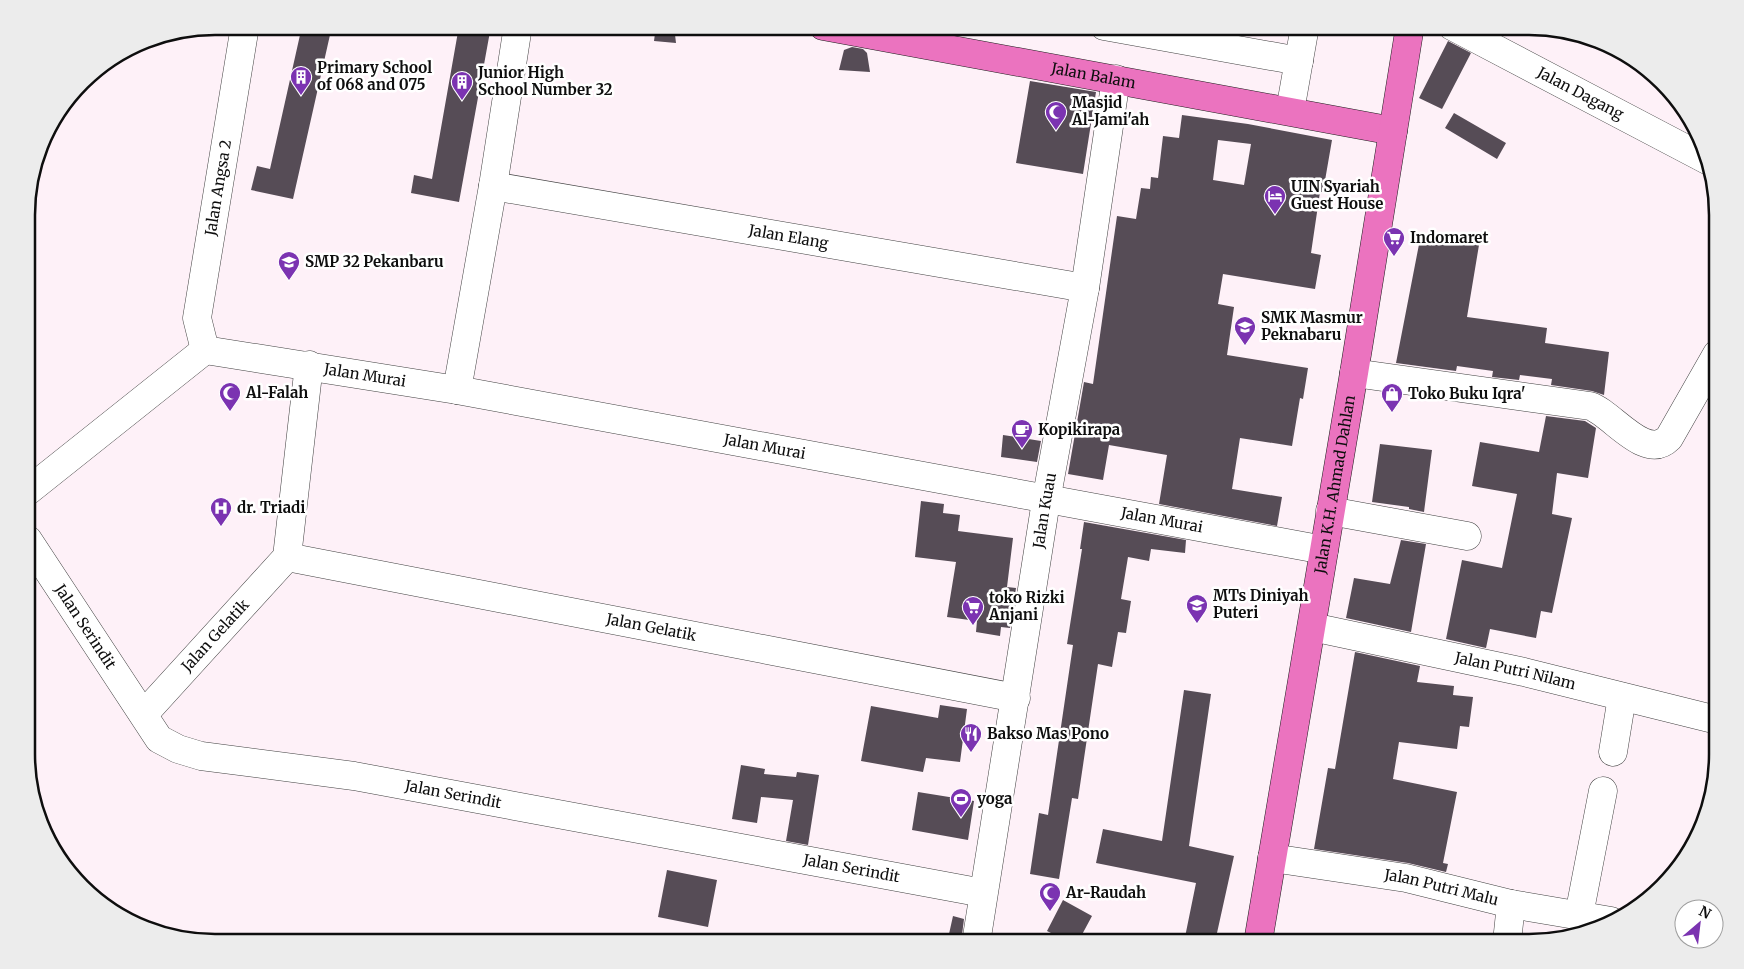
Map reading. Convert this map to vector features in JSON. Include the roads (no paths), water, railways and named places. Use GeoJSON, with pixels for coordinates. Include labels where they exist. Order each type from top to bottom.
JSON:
{"type":"FeatureCollection","features":[{"type":"Feature","properties":{"kind":"main road","name":"Jalan Balam"},"geometry":{"type":"LineString","coordinates":[[874,35],[1116,78],[1393,131]]}},
{"type":"Feature","properties":{"kind":"main road","name":"Jalan K.H. Ahmad Dahlan"},"geometry":{"type":"LineString","coordinates":[[1259,934],[1312,627],[1409,35]]}},
{"type":"Feature","properties":{"kind":"street","name":"Jalan Angsa 2"},"geometry":{"type":"LineString","coordinates":[[205,350],[197,318],[244,35]]}},
{"type":"Feature","properties":{"kind":"street"},"geometry":{"type":"LineString","coordinates":[[457,390],[493,186],[517,35]]}},
{"type":"Feature","properties":{"kind":"street"},"geometry":{"type":"LineString","coordinates":[[1154,35],[1299,61]]}},
{"type":"Feature","properties":{"kind":"street"},"geometry":{"type":"LineString","coordinates":[[1290,111],[1303,35]]}},
{"type":"Feature","properties":{"kind":"street","name":"Jalan Dagang"},"geometry":{"type":"LineString","coordinates":[[1469,35],[1698,155]]}},
{"type":"Feature","properties":{"kind":"street","name":"Jalan Kuau"},"geometry":{"type":"LineString","coordinates":[[977,934],[1046,501],[1085,288],[1116,78]]}},
{"type":"Feature","properties":{"kind":"street","name":"Jalan Elang"},"geometry":{"type":"LineString","coordinates":[[493,186],[1085,288]]}},
{"type":"Feature","properties":{"kind":"street","name":"Jalan Murai"},"geometry":{"type":"LineString","coordinates":[[205,350],[457,390],[1046,501],[1324,550]]}},
{"type":"Feature","properties":{"kind":"street"},"geometry":{"type":"LineString","coordinates":[[35,486],[205,350]]}},
{"type":"Feature","properties":{"kind":"street"},"geometry":{"type":"LineString","coordinates":[[287,557],[309,365]]}},
{"type":"Feature","properties":{"kind":"street"},"geometry":{"type":"LineString","coordinates":[[1354,373],[1590,406],[1606,414],[1628,434],[1648,444],[1659,443],[1709,384]]}},
{"type":"Feature","properties":{"kind":"street"},"geometry":{"type":"LineString","coordinates":[[1330,511],[1467,536]]}},
{"type":"Feature","properties":{"kind":"street","name":"Jalan Serindit"},"geometry":{"type":"LineString","coordinates":[[35,550],[159,739],[178,749],[201,756],[354,776],[983,893]]}},
{"type":"Feature","properties":{"kind":"street","name":"Jalan Gelatik"},"geometry":{"type":"LineString","coordinates":[[144,714],[287,557],[1016,698]]}},
{"type":"Feature","properties":{"kind":"street","name":"Jalan Putri Nilam"},"geometry":{"type":"LineString","coordinates":[[1312,627],[1524,672],[1709,718]]}},
{"type":"Feature","properties":{"kind":"street"},"geometry":{"type":"LineString","coordinates":[[1613,752],[1622,697]]}},
{"type":"Feature","properties":{"kind":"street"},"geometry":{"type":"LineString","coordinates":[[1579,915],[1603,791]]}},
{"type":"Feature","properties":{"kind":"street","name":"Jalan Putri Malu"},"geometry":{"type":"LineString","coordinates":[[1272,858],[1406,878],[1512,904],[1600,919]]}},
{"type":"Feature","properties":{"kind":"street"},"geometry":{"type":"LineString","coordinates":[[1508,934],[1512,904]]}},
{"type":"Feature","properties":{"kind":"place","name":"Primary School of 068 and 075"},"geometry":{"type":"Point","coordinates":[301,96]}},
{"type":"Feature","properties":{"kind":"place","name":"Junior High School Number 32"},"geometry":{"type":"Point","coordinates":[462,101]}},
{"type":"Feature","properties":{"kind":"place","name":"Masjid Al-Jami'ah"},"geometry":{"type":"Point","coordinates":[1056,131]}},
{"type":"Feature","properties":{"kind":"place","name":"UIN Syariah Guest House"},"geometry":{"type":"Point","coordinates":[1275,215]}},
{"type":"Feature","properties":{"kind":"place","name":"Indomaret"},"geometry":{"type":"Point","coordinates":[1394,257]}},
{"type":"Feature","properties":{"kind":"place","name":"SMP 32 Pekanbaru"},"geometry":{"type":"Point","coordinates":[289,281]}},
{"type":"Feature","properties":{"kind":"place","name":"SMK Masmur Peknabaru"},"geometry":{"type":"Point","coordinates":[1245,346]}},
{"type":"Feature","properties":{"kind":"place","name":"Al-Falah"},"geometry":{"type":"Point","coordinates":[230,412]}},
{"type":"Feature","properties":{"kind":"place","name":"Toko Buku Iqra'"},"geometry":{"type":"Point","coordinates":[1392,413]}},
{"type":"Feature","properties":{"kind":"place","name":"Kopikirapa"},"geometry":{"type":"Point","coordinates":[1022,449]}},
{"type":"Feature","properties":{"kind":"place","name":"dr. Triadi"},"geometry":{"type":"Point","coordinates":[221,527]}},
{"type":"Feature","properties":{"kind":"place","name":"MTs Diniyah Puteri"},"geometry":{"type":"Point","coordinates":[1197,624]}},
{"type":"Feature","properties":{"kind":"place","name":"toko Rizki Anjani"},"geometry":{"type":"Point","coordinates":[973,626]}},
{"type":"Feature","properties":{"kind":"place","name":"Bakso Mas Pono"},"geometry":{"type":"Point","coordinates":[971,753]}},
{"type":"Feature","properties":{"kind":"place","name":"yoga"},"geometry":{"type":"Point","coordinates":[961,818]}},
{"type":"Feature","properties":{"kind":"place","name":"Ar-Raudah"},"geometry":{"type":"Point","coordinates":[1050,912]}}]}
